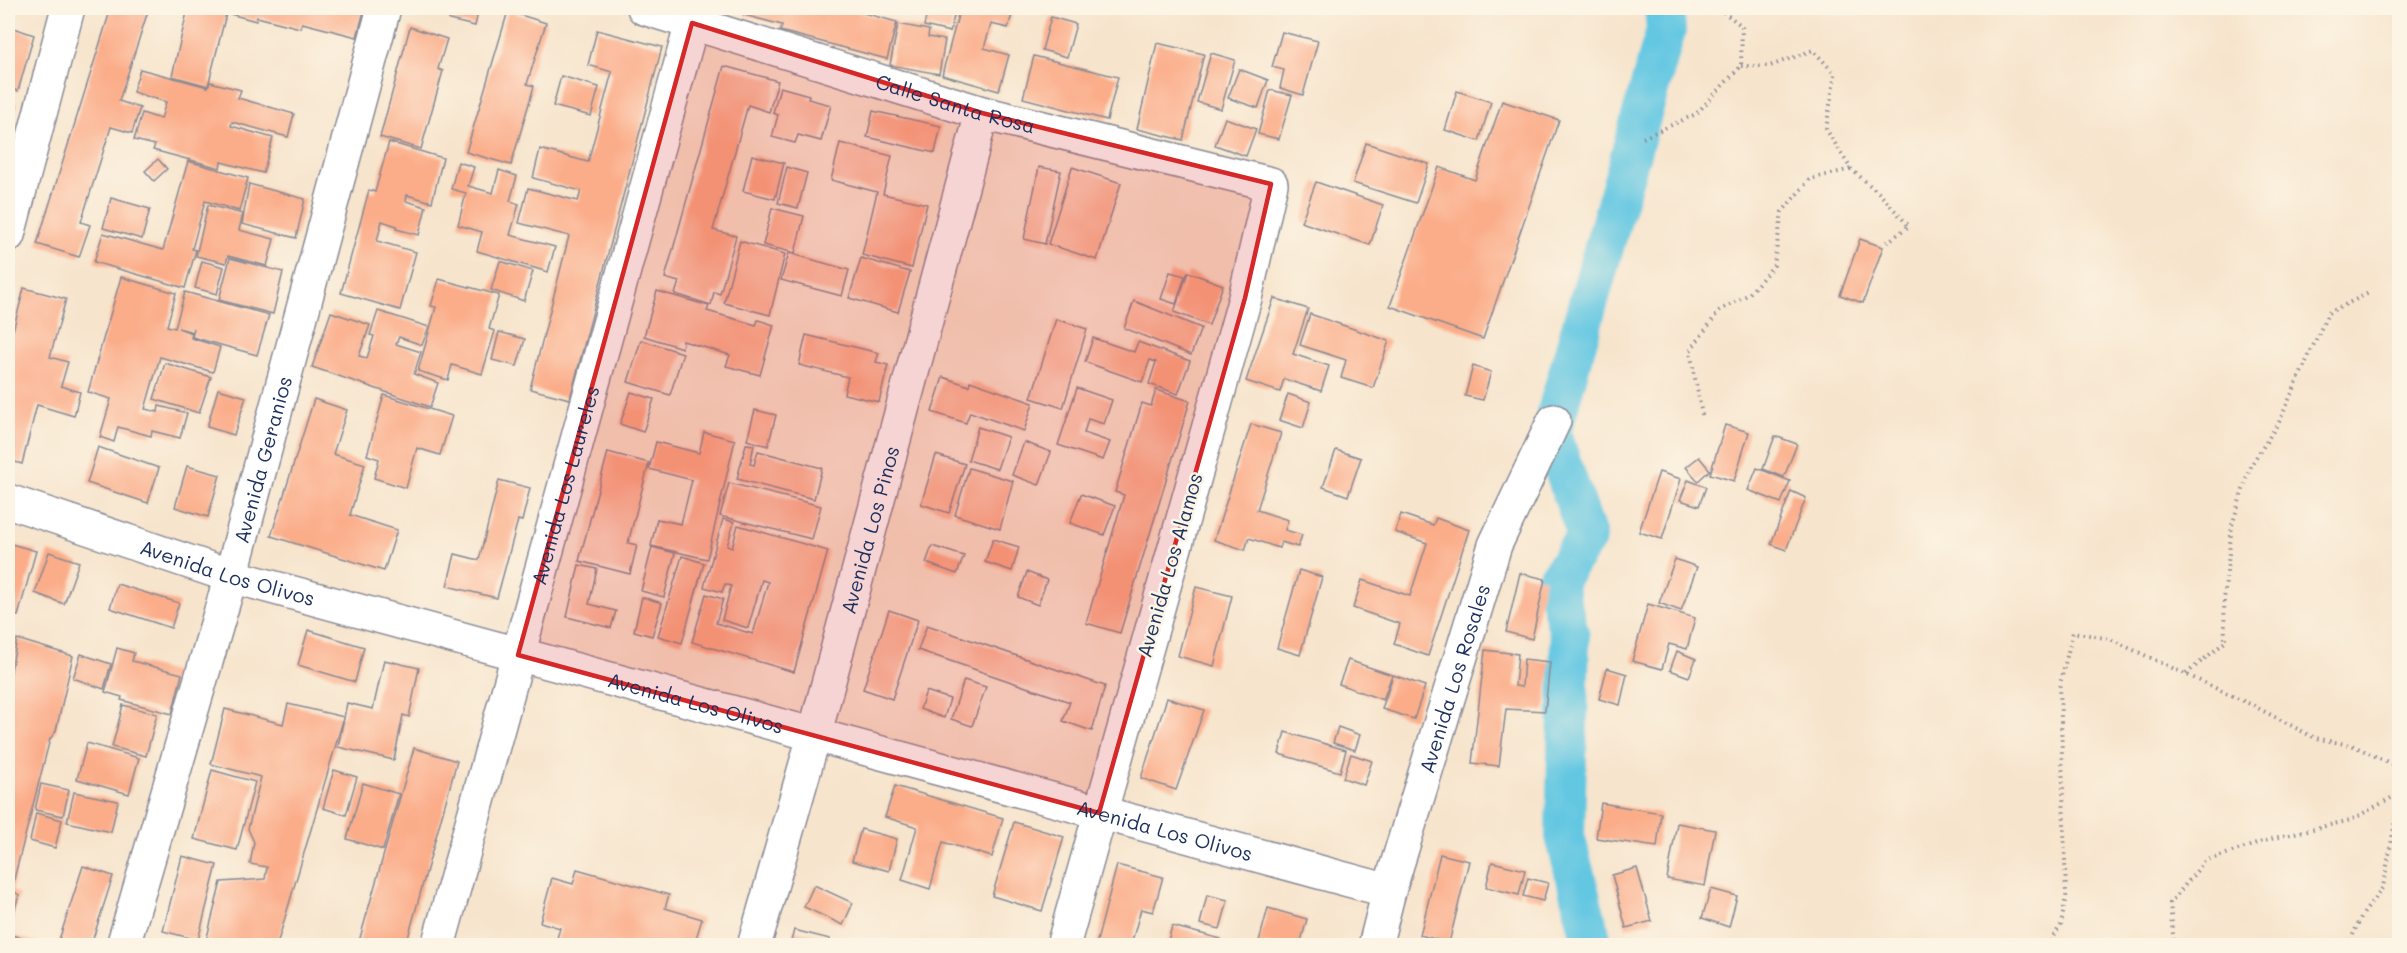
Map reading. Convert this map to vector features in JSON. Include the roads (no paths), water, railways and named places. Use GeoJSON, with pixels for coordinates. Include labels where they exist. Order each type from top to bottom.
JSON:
{"type":"FeatureCollection","features":[{"type":"Feature","properties":{"kind":"street"},"geometry":{"type":"LineString","coordinates":[[8,234],[68,8]]}},
{"type":"Feature","properties":{"kind":"street","name":"Avenida Geranios"},"geometry":{"type":"LineString","coordinates":[[123,945],[231,576],[384,8]]}},
{"type":"Feature","properties":{"kind":"street","name":"Calle Santa Rosa"},"geometry":{"type":"LineString","coordinates":[[644,8],[982,113],[1272,184]]}},
{"type":"Feature","properties":{"kind":"street","name":"Avenida Los Laureles"},"geometry":{"type":"LineString","coordinates":[[438,945],[692,23]]}},
{"type":"Feature","properties":{"kind":"street","name":"Avenida Los Pinos"},"geometry":{"type":"LineString","coordinates":[[754,945],[814,736],[982,113]]}},
{"type":"Feature","properties":{"kind":"street","name":"Avenida Los Alamos"},"geometry":{"type":"LineString","coordinates":[[1063,945],[1242,309],[1272,184]]}},
{"type":"Feature","properties":{"kind":"street","name":"Avenida Los Rosales"},"geometry":{"type":"LineString","coordinates":[[1375,945],[1389,891],[1496,545],[1554,421]]}},
{"type":"Feature","properties":{"kind":"street","name":"Avenida Los Olivos"},"geometry":{"type":"LineString","coordinates":[[8,501],[231,576],[1389,891]]}},
{"type":"Feature","properties":{"kind":"waterway"},"geometry":{"type":"LineString","coordinates":[[1593,946],[1565,836],[1570,637],[1556,582],[1587,536],[1551,433],[1666,30],[1664,8]]}}]}
